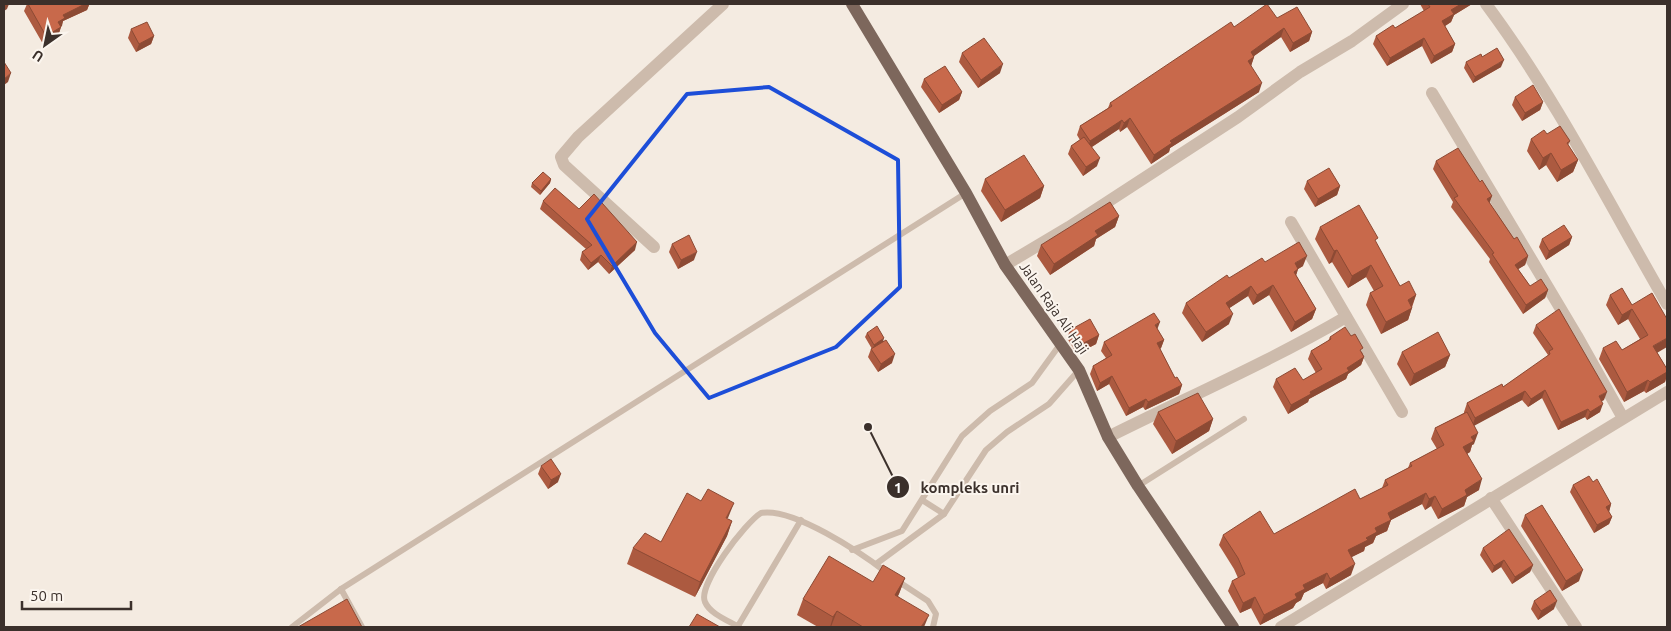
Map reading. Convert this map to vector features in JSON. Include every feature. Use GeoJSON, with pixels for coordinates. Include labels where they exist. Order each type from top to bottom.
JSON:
{"type":"FeatureCollection","features":[{"type":"Feature","properties":{"kind":"main road","name":"Jalan Raja Ali Haji"},"geometry":{"type":"LineString","coordinates":[[852,4],[966,192],[1005,265],[1062,343],[1078,370],[1108,437],[1138,486],[1233,627]]}},
{"type":"Feature","properties":{"kind":"street"},"geometry":{"type":"LineString","coordinates":[[654,247],[564,165],[561,156],[578,137],[723,4]]}},
{"type":"Feature","properties":{"kind":"street"},"geometry":{"type":"LineString","coordinates":[[1005,265],[1069,227],[1230,122],[1403,4]]}},
{"type":"Feature","properties":{"kind":"street"},"geometry":{"type":"LineString","coordinates":[[1486,4],[1518,47],[1575,139],[1667,304]]}},
{"type":"Feature","properties":{"kind":"street"},"geometry":{"type":"LineString","coordinates":[[1432,93],[1567,319],[1623,418]]}},
{"type":"Feature","properties":{"kind":"street"},"geometry":{"type":"LineString","coordinates":[[1291,222],[1402,412]]}},
{"type":"Feature","properties":{"kind":"street"},"geometry":{"type":"LineString","coordinates":[[1108,437],[1279,355],[1346,317]]}},
{"type":"Feature","properties":{"kind":"street"},"geometry":{"type":"LineString","coordinates":[[1281,627],[1491,498],[1544,469],[1667,392]]}},
{"type":"Feature","properties":{"kind":"street"},"geometry":{"type":"LineString","coordinates":[[1491,498],[1576,627]]}},
{"type":"Feature","properties":{"kind":"lane"},"geometry":{"type":"LineString","coordinates":[[292,627],[341,589],[966,192]]}},
{"type":"Feature","properties":{"kind":"lane"},"geometry":{"type":"LineString","coordinates":[[852,550],[902,531],[962,436],[990,411],[1032,383],[1062,343]]}},
{"type":"Feature","properties":{"kind":"lane"},"geometry":{"type":"LineString","coordinates":[[876,564],[944,514],[986,450],[1007,432],[1049,404],[1078,370]]}},
{"type":"Feature","properties":{"kind":"lane"},"geometry":{"type":"LineString","coordinates":[[1138,486],[1244,419]]}},
{"type":"Feature","properties":{"kind":"lane"},"geometry":{"type":"LineString","coordinates":[[922,500],[944,514]]}},
{"type":"Feature","properties":{"kind":"lane"},"geometry":{"type":"LineString","coordinates":[[801,520],[738,627],[713,611],[704,600],[705,588],[742,530],[761,512],[780,512],[801,520],[876,564],[928,601],[936,614],[933,627]]}},
{"type":"Feature","properties":{"kind":"lane"},"geometry":{"type":"LineString","coordinates":[[341,589],[362,627]]}},
{"type":"Feature","properties":{"kind":"highlighted area"},"geometry":{"type":"Polygon","coordinates":[[[769,87],[898,160],[900,287],[836,347],[709,398],[655,333],[587,219],[687,94],[769,87]]]}},
{"type":"Feature","properties":{"kind":"building"},"geometry":{"type":"Polygon","coordinates":[[[28,4],[85,4],[63,15],[65,18],[58,22],[61,27],[46,36],[28,4]]]}},
{"type":"Feature","properties":{"kind":"building"},"geometry":{"type":"Polygon","coordinates":[[[1267,4],[1277,18],[1297,7],[1312,32],[1293,43],[1284,28],[1251,52],[1254,57],[1248,61],[1262,83],[1170,141],[1172,143],[1154,155],[1130,118],[1124,123],[1122,120],[1090,141],[1080,126],[1112,106],[1110,103],[1231,22],[1234,27],[1267,4]]]}},
{"type":"Feature","properties":{"kind":"building"},"geometry":{"type":"Polygon","coordinates":[[[1428,4],[1461,4],[1451,10],[1454,14],[1442,21],[1455,44],[1434,56],[1424,38],[1390,58],[1376,36],[1393,25],[1395,28],[1430,7],[1428,4]]]}},
{"type":"Feature","properties":{"kind":"building"},"geometry":{"type":"Polygon","coordinates":[[[147,22],[154,36],[139,44],[131,29],[147,22]]]}},
{"type":"Feature","properties":{"kind":"building"},"geometry":{"type":"Polygon","coordinates":[[[984,38],[1003,64],[981,80],[962,53],[984,38]]]}},
{"type":"Feature","properties":{"kind":"building"},"geometry":{"type":"Polygon","coordinates":[[[1497,48],[1504,60],[1475,77],[1466,62],[1481,54],[1482,57],[1497,48]]]}},
{"type":"Feature","properties":{"kind":"building"},"geometry":{"type":"Polygon","coordinates":[[[4,62],[11,73],[4,79],[4,62]]]}},
{"type":"Feature","properties":{"kind":"building"},"geometry":{"type":"Polygon","coordinates":[[[945,66],[962,92],[942,105],[924,79],[945,66]]]}},
{"type":"Feature","properties":{"kind":"building"},"geometry":{"type":"Polygon","coordinates":[[[1533,85],[1543,102],[1525,113],[1515,97],[1533,85]]]}},
{"type":"Feature","properties":{"kind":"building"},"geometry":{"type":"Polygon","coordinates":[[[1560,126],[1570,141],[1567,143],[1578,160],[1561,170],[1551,153],[1543,158],[1531,139],[1544,130],[1547,134],[1560,126]]]}},
{"type":"Feature","properties":{"kind":"building"},"geometry":{"type":"Polygon","coordinates":[[[1084,137],[1100,158],[1086,167],[1071,146],[1084,137]]]}},
{"type":"Feature","properties":{"kind":"building"},"geometry":{"type":"Polygon","coordinates":[[[1458,148],[1480,182],[1482,180],[1492,196],[1487,199],[1514,239],[1517,237],[1528,256],[1515,265],[1530,286],[1541,279],[1548,290],[1526,305],[1492,254],[1494,253],[1454,198],[1458,196],[1436,161],[1458,148]]]}},
{"type":"Feature","properties":{"kind":"building"},"geometry":{"type":"Polygon","coordinates":[[[1024,155],[1044,186],[1005,210],[985,179],[1024,155]]]}},
{"type":"Feature","properties":{"kind":"building"},"geometry":{"type":"Polygon","coordinates":[[[1329,168],[1340,186],[1318,199],[1307,181],[1329,168]]]}},
{"type":"Feature","properties":{"kind":"building"},"geometry":{"type":"Polygon","coordinates":[[[543,172],[551,179],[541,191],[532,183],[543,172]]]}},
{"type":"Feature","properties":{"kind":"building"},"geometry":{"type":"Polygon","coordinates":[[[555,188],[579,209],[594,194],[637,242],[612,266],[601,255],[591,263],[582,252],[592,245],[543,201],[555,188]]]}},
{"type":"Feature","properties":{"kind":"building"},"geometry":{"type":"Polygon","coordinates":[[[1110,202],[1119,216],[1095,231],[1098,235],[1054,264],[1041,245],[1110,202]]]}},
{"type":"Feature","properties":{"kind":"building"},"geometry":{"type":"Polygon","coordinates":[[[1359,205],[1378,238],[1375,240],[1400,286],[1409,281],[1416,295],[1408,300],[1412,308],[1386,322],[1370,293],[1383,286],[1371,265],[1352,276],[1337,250],[1334,251],[1320,227],[1359,205]]]}},
{"type":"Feature","properties":{"kind":"building"},"geometry":{"type":"Polygon","coordinates":[[[1564,225],[1572,237],[1549,251],[1542,239],[1564,225]]]}},
{"type":"Feature","properties":{"kind":"building"},"geometry":{"type":"Polygon","coordinates":[[[689,235],[697,252],[681,260],[672,244],[689,235]]]}},
{"type":"Feature","properties":{"kind":"building"},"geometry":{"type":"Polygon","coordinates":[[[1299,242],[1307,256],[1295,263],[1298,269],[1294,272],[1316,309],[1295,322],[1273,285],[1257,295],[1251,286],[1226,303],[1233,314],[1206,332],[1186,303],[1227,275],[1229,278],[1262,258],[1265,262],[1299,242]]]}},
{"type":"Feature","properties":{"kind":"building"},"geometry":{"type":"Polygon","coordinates":[[[1622,288],[1632,305],[1652,293],[1667,319],[1667,338],[1653,346],[1667,372],[1627,392],[1603,348],[1616,341],[1622,350],[1648,335],[1632,309],[1622,315],[1610,295],[1622,288]]]}},
{"type":"Feature","properties":{"kind":"building"},"geometry":{"type":"Polygon","coordinates":[[[1559,309],[1607,392],[1599,396],[1603,404],[1590,412],[1588,409],[1561,422],[1545,390],[1531,399],[1525,391],[1475,418],[1467,403],[1502,384],[1503,387],[1550,354],[1549,351],[1553,349],[1536,325],[1559,309]]]}},
{"type":"Feature","properties":{"kind":"building"},"geometry":{"type":"Polygon","coordinates":[[[1154,313],[1160,322],[1155,325],[1164,340],[1157,343],[1175,378],[1177,377],[1182,385],[1148,402],[1146,399],[1129,408],[1112,376],[1100,383],[1093,366],[1112,355],[1104,342],[1154,313]]]}},
{"type":"Feature","properties":{"kind":"building"},"geometry":{"type":"Polygon","coordinates":[[[1090,319],[1099,335],[1080,345],[1070,330],[1090,319]]]}},
{"type":"Feature","properties":{"kind":"building"},"geometry":{"type":"Polygon","coordinates":[[[877,326],[884,338],[874,345],[867,333],[877,326]]]}},
{"type":"Feature","properties":{"kind":"building"},"geometry":{"type":"Polygon","coordinates":[[[1345,327],[1351,336],[1355,334],[1363,348],[1360,350],[1364,357],[1347,368],[1349,371],[1310,392],[1311,394],[1291,405],[1276,379],[1295,368],[1303,380],[1322,369],[1311,351],[1331,339],[1330,337],[1345,327]]]}},
{"type":"Feature","properties":{"kind":"building"},"geometry":{"type":"Polygon","coordinates":[[[1438,332],[1450,355],[1414,374],[1402,352],[1438,332]]]}},
{"type":"Feature","properties":{"kind":"building"},"geometry":{"type":"Polygon","coordinates":[[[886,340],[895,354],[881,364],[871,349],[886,340]]]}},
{"type":"Feature","properties":{"kind":"building"},"geometry":{"type":"Polygon","coordinates":[[[1198,393],[1213,419],[1176,441],[1158,412],[1198,393]]]}},
{"type":"Feature","properties":{"kind":"building"},"geometry":{"type":"Polygon","coordinates":[[[1467,412],[1478,433],[1471,437],[1474,441],[1463,447],[1482,479],[1465,490],[1467,495],[1442,509],[1435,496],[1429,499],[1426,493],[1388,513],[1391,520],[1375,528],[1377,532],[1366,538],[1368,540],[1348,550],[1355,564],[1330,579],[1327,573],[1303,585],[1305,589],[1295,594],[1297,598],[1264,615],[1255,597],[1243,603],[1232,581],[1245,574],[1238,558],[1223,535],[1260,511],[1274,534],[1355,489],[1360,499],[1388,485],[1385,480],[1412,466],[1410,463],[1444,445],[1435,428],[1467,412]]]}},
{"type":"Feature","properties":{"kind":"building"},"geometry":{"type":"Polygon","coordinates":[[[551,459],[561,474],[551,480],[541,466],[551,459]]]}},
{"type":"Feature","properties":{"kind":"building"},"geometry":{"type":"Polygon","coordinates":[[[1589,476],[1593,482],[1597,479],[1611,504],[1606,507],[1612,517],[1597,525],[1573,485],[1589,476]]]}},
{"type":"Feature","properties":{"kind":"building"},"geometry":{"type":"Polygon","coordinates":[[[708,489],[734,503],[726,518],[732,521],[700,582],[633,548],[645,533],[661,542],[687,493],[701,501],[708,489]]]}},
{"type":"Feature","properties":{"kind":"building"},"geometry":{"type":"Polygon","coordinates":[[[1542,505],[1583,570],[1566,581],[1525,515],[1542,505]]]}},
{"type":"Feature","properties":{"kind":"building"},"geometry":{"type":"Polygon","coordinates":[[[1509,529],[1533,565],[1515,577],[1504,560],[1494,566],[1483,548],[1509,529]]]}},
{"type":"Feature","properties":{"kind":"building"},"geometry":{"type":"Polygon","coordinates":[[[829,556],[873,582],[883,565],[905,578],[895,595],[929,615],[921,627],[863,627],[837,611],[833,617],[803,599],[829,556]]]}},
{"type":"Feature","properties":{"kind":"building"},"geometry":{"type":"Polygon","coordinates":[[[1550,590],[1557,601],[1541,611],[1534,601],[1550,590]]]}},
{"type":"Feature","properties":{"kind":"building"},"geometry":{"type":"Polygon","coordinates":[[[347,599],[362,627],[298,627],[347,599]]]}},
{"type":"Feature","properties":{"kind":"building"},"geometry":{"type":"Polygon","coordinates":[[[697,614],[720,627],[689,627],[697,614]]]}},
{"type":"Feature","properties":{"kind":"place","name":"kompleks unri"},"geometry":{"type":"Point","coordinates":[868,427]}}]}
